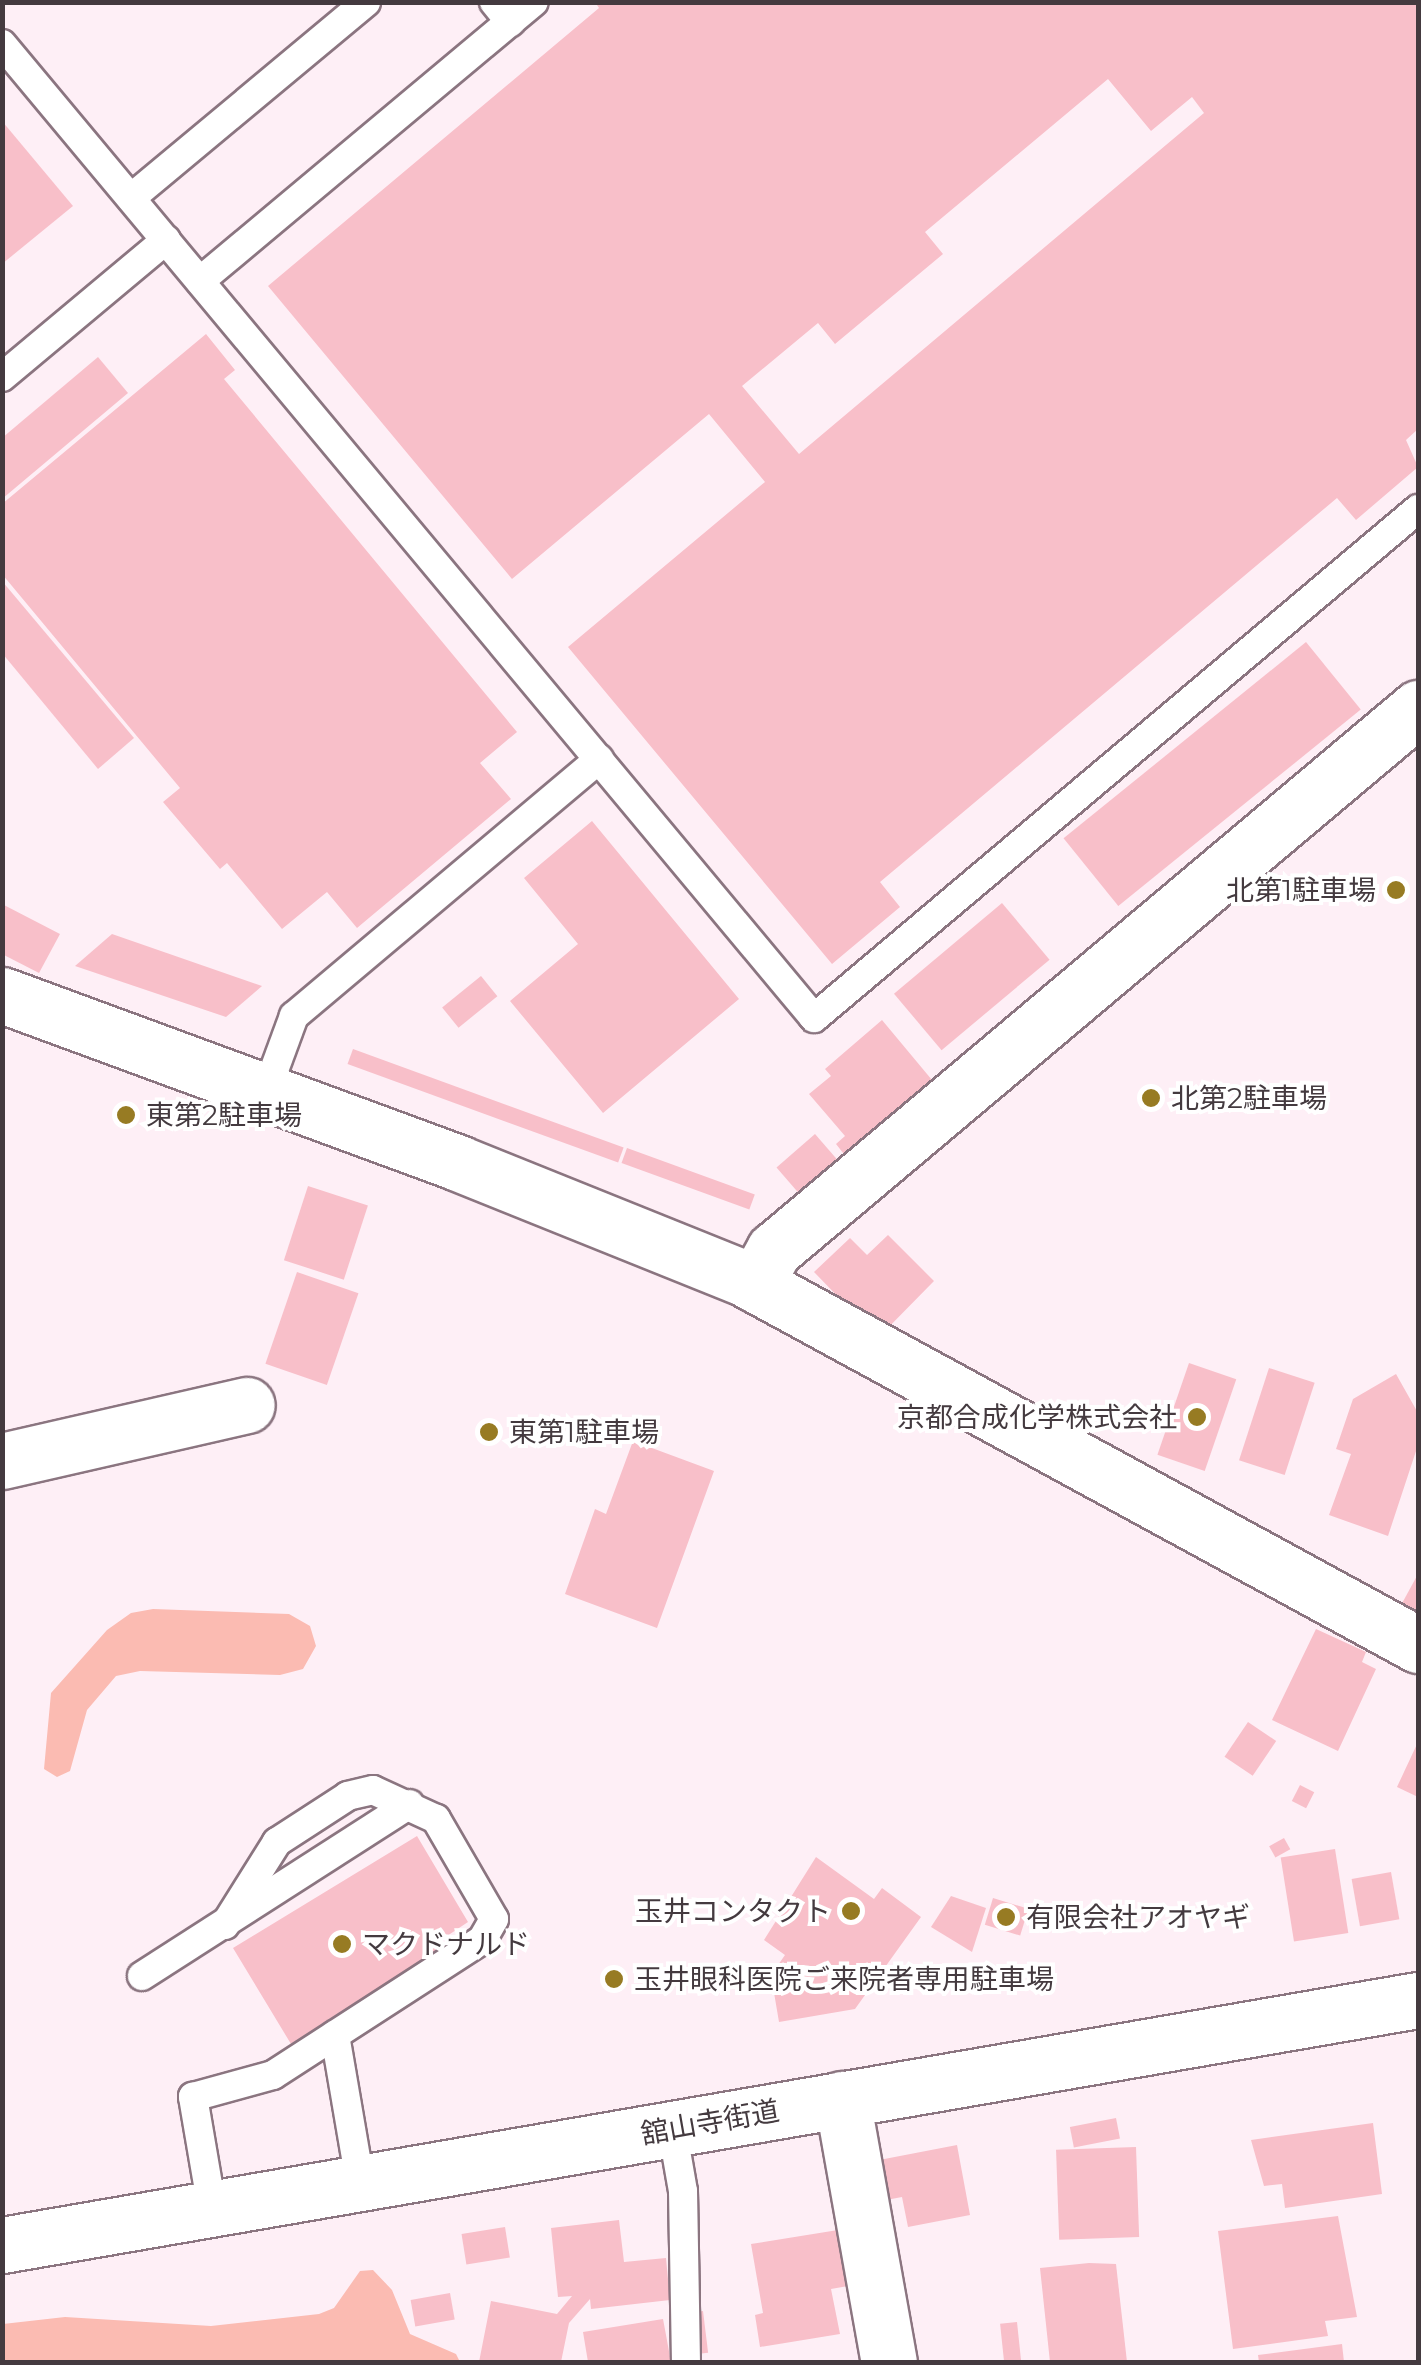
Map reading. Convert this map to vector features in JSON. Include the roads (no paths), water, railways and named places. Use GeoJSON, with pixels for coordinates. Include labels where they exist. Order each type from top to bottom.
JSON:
{"type":"FeatureCollection","features":[{"type":"Feature","properties":{"kind":"street"},"geometry":{"type":"LineString","coordinates":[[755,1284],[774,1250],[1418,708]]}},
{"type":"Feature","properties":{"kind":"street"},"geometry":{"type":"LineString","coordinates":[[2,995],[266,1092],[755,1284],[1418,1645]]}},
{"type":"Feature","properties":{"kind":"street"},"geometry":{"type":"LineString","coordinates":[[2,1461],[247,1404]]}},
{"type":"Feature","properties":{"kind":"street","name":"舘山寺街道"},"geometry":{"type":"LineString","coordinates":[[2,2245],[1418,2000]]}},
{"type":"Feature","properties":{"kind":"street"},"geometry":{"type":"LineString","coordinates":[[842,2099],[889,2362]]}},
{"type":"Feature","properties":{"kind":"lane"},"geometry":{"type":"LineString","coordinates":[[132,198],[366,2]]}},
{"type":"Feature","properties":{"kind":"lane"},"geometry":{"type":"LineString","coordinates":[[200,281],[502,12],[534,2]]}},
{"type":"Feature","properties":{"kind":"lane"},"geometry":{"type":"LineString","coordinates":[[2,44],[814,1018],[1418,509]]}},
{"type":"Feature","properties":{"kind":"lane"},"geometry":{"type":"LineString","coordinates":[[2,377],[166,240]]}},
{"type":"Feature","properties":{"kind":"lane"},"geometry":{"type":"LineString","coordinates":[[266,1092],[294,1016],[599,759]]}},
{"type":"Feature","properties":{"kind":"lane"},"geometry":{"type":"LineString","coordinates":[[212,2208],[193,2096],[273,2075],[491,1931],[490,1908],[442,1828],[410,1804],[360,1792],[291,1830],[264,1858],[225,1925]]}},
{"type":"Feature","properties":{"kind":"lane"},"geometry":{"type":"LineString","coordinates":[[142,1976],[410,1804]]}},
{"type":"Feature","properties":{"kind":"lane"},"geometry":{"type":"LineString","coordinates":[[335,2035],[360,2182]]}},
{"type":"Feature","properties":{"kind":"lane"},"geometry":{"type":"LineString","coordinates":[[672,2128],[683,2191],[686,2362]]}},
{"type":"Feature","properties":{"kind":"place","name":"北第1駐車場"},"geometry":{"type":"Point","coordinates":[1396,890]}},
{"type":"Feature","properties":{"kind":"place","name":"北第2駐車場"},"geometry":{"type":"Point","coordinates":[1151,1098]}},
{"type":"Feature","properties":{"kind":"place","name":"東第2駐車場"},"geometry":{"type":"Point","coordinates":[126,1115]}},
{"type":"Feature","properties":{"kind":"place","name":"京都合成化学株式会社"},"geometry":{"type":"Point","coordinates":[1197,1417]}},
{"type":"Feature","properties":{"kind":"place","name":"東第1駐車場"},"geometry":{"type":"Point","coordinates":[489,1432]}},
{"type":"Feature","properties":{"kind":"place","name":"玉井コンタクト"},"geometry":{"type":"Point","coordinates":[851,1911]}},
{"type":"Feature","properties":{"kind":"place","name":"有限会社アオヤギ"},"geometry":{"type":"Point","coordinates":[1006,1917]}},
{"type":"Feature","properties":{"kind":"place","name":"マクドナルド"},"geometry":{"type":"Point","coordinates":[342,1944]}},
{"type":"Feature","properties":{"kind":"place","name":"玉井眼科医院ご来院者専用駐車場"},"geometry":{"type":"Point","coordinates":[614,1979]}}]}
